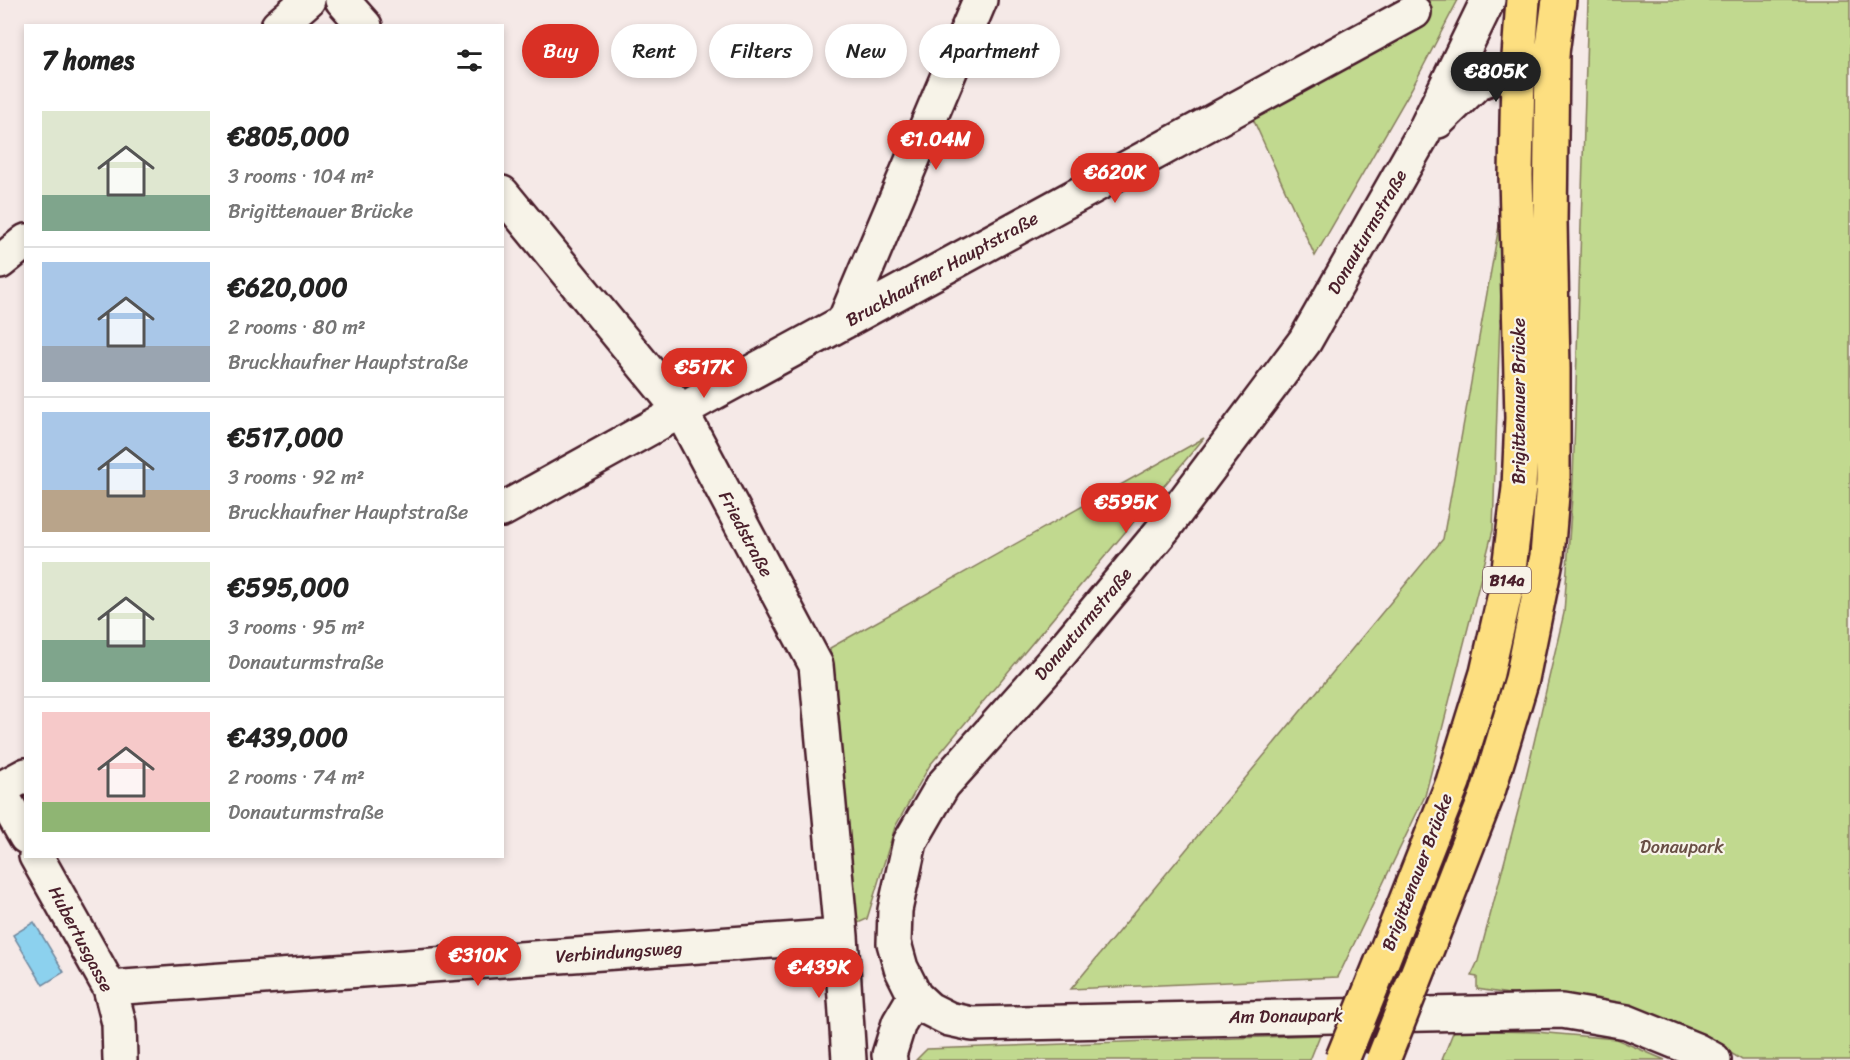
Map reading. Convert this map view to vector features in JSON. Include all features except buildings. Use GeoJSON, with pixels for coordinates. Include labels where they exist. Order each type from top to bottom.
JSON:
{"type":"FeatureCollection","features":[{"type":"Feature","properties":{"kind":"main road","name":"Brigittenauer Brücke"},"geometry":{"type":"LineString","coordinates":[[1342,1060],[1452,782],[1487,673],[1506,585],[1520,488],[1522,418],[1516,175],[1518,71],[1523,0]]}},
{"type":"Feature","properties":{"kind":"main road","name":"Brigittenauer Brücke"},"geometry":{"type":"LineString","coordinates":[[1383,1060],[1487,795],[1522,679],[1547,556],[1553,472],[1550,221],[1552,53],[1559,0]]}},
{"type":"Feature","properties":{"kind":"street"},"geometry":{"type":"LineString","coordinates":[[280,24],[308,0]]}},
{"type":"Feature","properties":{"kind":"street"},"geometry":{"type":"LineString","coordinates":[[342,0],[362,24]]}},
{"type":"Feature","properties":{"kind":"street"},"geometry":{"type":"LineString","coordinates":[[844,322],[980,0]]}},
{"type":"Feature","properties":{"kind":"street","name":"Donauturmstraße"},"geometry":{"type":"LineString","coordinates":[[894,944],[896,903],[910,842],[943,785],[1044,671],[1165,527],[1305,341],[1423,134],[1488,0]]}},
{"type":"Feature","properties":{"kind":"street","name":"Bruckhaufner Hauptstraße"},"geometry":{"type":"LineString","coordinates":[[504,509],[1414,12]]}},
{"type":"Feature","properties":{"kind":"street","name":"Donauturmstraße"},"geometry":{"type":"LineString","coordinates":[[1423,134],[1477,83],[1497,75],[1518,71],[1552,53]]}},
{"type":"Feature","properties":{"kind":"street","name":"Friedstraße"},"geometry":{"type":"LineString","coordinates":[[504,195],[681,411],[816,665],[841,936]]}},
{"type":"Feature","properties":{"kind":"street"},"geometry":{"type":"LineString","coordinates":[[0,262],[24,242]]}},
{"type":"Feature","properties":{"kind":"street"},"geometry":{"type":"LineString","coordinates":[[24,776],[0,790],[24,833]]}},
{"type":"Feature","properties":{"kind":"street","name":"Hubertusgasse"},"geometry":{"type":"LineString","coordinates":[[37,858],[110,988],[119,1023],[120,1060]]}},
{"type":"Feature","properties":{"kind":"street"},"geometry":{"type":"LineString","coordinates":[[841,936],[849,1060]]}},
{"type":"Feature","properties":{"kind":"street","name":"Verbindungsweg"},"geometry":{"type":"LineString","coordinates":[[110,988],[841,936]]}},
{"type":"Feature","properties":{"kind":"street","name":"Am Donaupark"},"geometry":{"type":"LineString","coordinates":[[894,944],[901,968],[915,996],[929,1008],[949,1019],[972,1024],[1562,1011],[1627,1022],[1696,1050],[1714,1060]]}},
{"type":"Feature","properties":{"kind":"street"},"geometry":{"type":"LineString","coordinates":[[890,1060],[889,1055],[899,1023],[915,996]]}},
{"type":"Feature","properties":{"kind":"green space"},"geometry":{"type":"Polygon","coordinates":[[[1407,0],[1458,0],[1412,88],[1315,256],[1253,119],[1414,24],[1407,0]]]}},
{"type":"Feature","properties":{"kind":"green space","name":"Donaupark"},"geometry":{"type":"Polygon","coordinates":[[[1588,0],[1850,0],[1850,1060],[1742,1060],[1713,1042],[1644,1015],[1477,989],[1477,977],[1471,976],[1478,961],[1519,807],[1564,613],[1573,481],[1588,0]]]}},
{"type":"Feature","properties":{"kind":"green space"},"geometry":{"type":"Polygon","coordinates":[[[1504,198],[1493,530],[1425,796],[1338,977],[1071,989],[1443,539],[1504,198]]]}},
{"type":"Feature","properties":{"kind":"green space"},"geometry":{"type":"Polygon","coordinates":[[[1204,438],[930,765],[895,827],[867,919],[856,924],[830,648],[1204,438]]]}},
{"type":"Feature","properties":{"kind":"green space"},"geometry":{"type":"Polygon","coordinates":[[[1454,1030],[1536,1032],[1616,1039],[1665,1060],[1442,1060],[1454,1030]]]}},
{"type":"Feature","properties":{"kind":"green space"},"geometry":{"type":"Polygon","coordinates":[[[1320,1035],[1310,1060],[916,1060],[927,1049],[1320,1035]]]}},
{"type":"Feature","properties":{"kind":"water"},"geometry":{"type":"Polygon","coordinates":[[[34,922],[64,972],[43,985],[13,935],[34,922]]]}}]}
